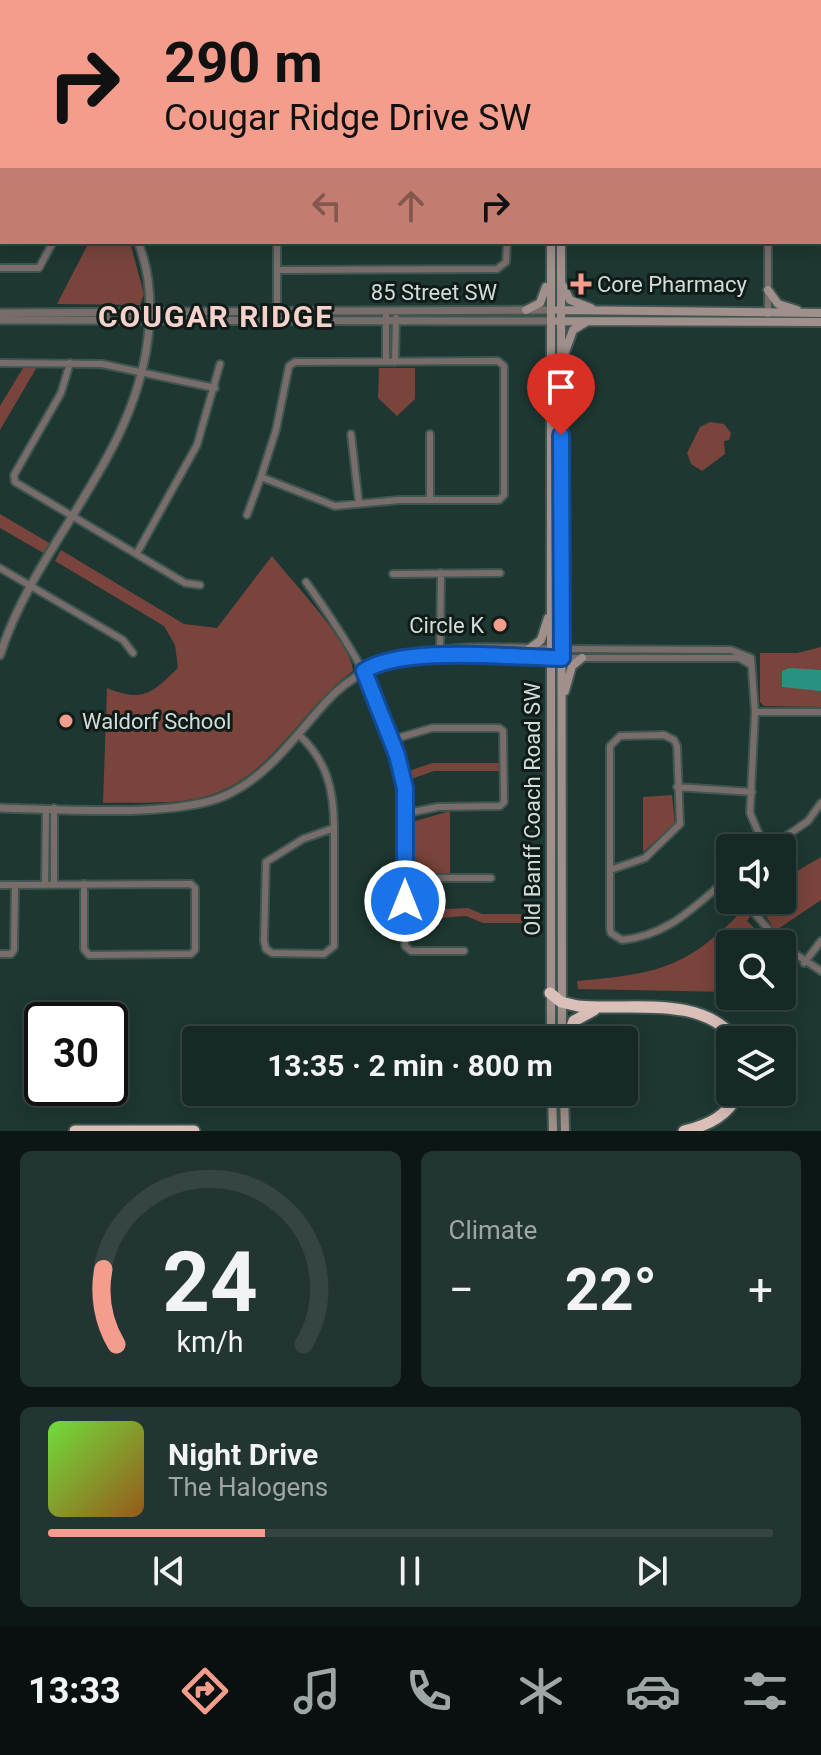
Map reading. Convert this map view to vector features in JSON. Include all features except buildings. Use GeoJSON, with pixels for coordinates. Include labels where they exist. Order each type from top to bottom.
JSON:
{"type":"FeatureCollection","features":[{"type":"Feature","properties":{"kind":"highway"},"geometry":{"type":"LineString","coordinates":[[550,993],[561,1002],[600,1009],[692,1012],[723,1026]]}},
{"type":"Feature","properties":{"kind":"highway"},"geometry":{"type":"LineString","coordinates":[[573,1026],[578,1017],[600,1009]]}},
{"type":"Feature","properties":{"kind":"highway"},"geometry":{"type":"LineString","coordinates":[[684,1131],[716,1120],[728,1106]]}},
{"type":"Feature","properties":{"kind":"highway"},"geometry":{"type":"LineString","coordinates":[[75,1131],[194,1131]]}},
{"type":"Feature","properties":{"kind":"main road","name":"Old Banff Coach Road SW"},"geometry":{"type":"LineString","coordinates":[[551,244],[551,1026]]}},
{"type":"Feature","properties":{"kind":"main road","name":"Old Banff Coach Road SW"},"geometry":{"type":"LineString","coordinates":[[561,244],[561,1002],[564,1026]]}},
{"type":"Feature","properties":{"kind":"main road"},"geometry":{"type":"LineString","coordinates":[[526,310],[542,300],[550,259]]}},
{"type":"Feature","properties":{"kind":"main road"},"geometry":{"type":"LineString","coordinates":[[561,280],[570,300],[604,311]]}},
{"type":"Feature","properties":{"kind":"main road"},"geometry":{"type":"LineString","coordinates":[[768,290],[778,304],[806,313]]}},
{"type":"Feature","properties":{"kind":"main road","name":"85 Street SW"},"geometry":{"type":"LineString","coordinates":[[549,310],[768,317],[821,322]]}},
{"type":"Feature","properties":{"kind":"main road","name":"85 Street SW"},"geometry":{"type":"LineString","coordinates":[[549,321],[768,317],[821,313]]}},
{"type":"Feature","properties":{"kind":"main road"},"geometry":{"type":"LineString","coordinates":[[561,373],[571,334],[578,325],[591,321]]}},
{"type":"Feature","properties":{"kind":"main road"},"geometry":{"type":"LineString","coordinates":[[529,649],[541,640],[551,610]]}},
{"type":"Feature","properties":{"kind":"main road"},"geometry":{"type":"LineString","coordinates":[[561,707],[569,673],[582,658]]}},
{"type":"Feature","properties":{"kind":"main road"},"geometry":{"type":"LineString","coordinates":[[552,1106],[553,1131]]}},
{"type":"Feature","properties":{"kind":"main road"},"geometry":{"type":"LineString","coordinates":[[564,1106],[565,1131]]}},
{"type":"Feature","properties":{"kind":"street"},"geometry":{"type":"LineString","coordinates":[[0,268],[39,268],[52,244]]}},
{"type":"Feature","properties":{"kind":"street"},"geometry":{"type":"LineString","coordinates":[[0,655],[33,586],[123,433],[144,371],[150,311],[146,267],[139,244]]}},
{"type":"Feature","properties":{"kind":"street"},"geometry":{"type":"LineString","coordinates":[[277,244],[277,316]]}},
{"type":"Feature","properties":{"kind":"street"},"geometry":{"type":"LineString","coordinates":[[277,270],[497,269],[506,262],[507,244]]}},
{"type":"Feature","properties":{"kind":"street"},"geometry":{"type":"LineString","coordinates":[[768,244],[768,317]]}},
{"type":"Feature","properties":{"kind":"street","name":"85 Street SW"},"geometry":{"type":"LineString","coordinates":[[0,320],[150,320],[386,311],[549,310]]}},
{"type":"Feature","properties":{"kind":"street","name":"85 Street SW"},"geometry":{"type":"LineString","coordinates":[[0,313],[150,311],[386,321],[549,321]]}},
{"type":"Feature","properties":{"kind":"street"},"geometry":{"type":"LineString","coordinates":[[386,311],[386,362]]}},
{"type":"Feature","properties":{"kind":"street"},"geometry":{"type":"LineString","coordinates":[[395,362],[396,311]]}},
{"type":"Feature","properties":{"kind":"street"},"geometry":{"type":"LineString","coordinates":[[247,515],[280,418],[289,366],[295,362],[498,361],[504,366],[504,495],[499,500],[430,499],[328,504],[261,477]]}},
{"type":"Feature","properties":{"kind":"street"},"geometry":{"type":"LineString","coordinates":[[0,363],[70,363],[144,371],[215,388]]}},
{"type":"Feature","properties":{"kind":"street"},"geometry":{"type":"LineString","coordinates":[[70,363],[61,393],[14,475],[15,482],[185,583],[200,585]]}},
{"type":"Feature","properties":{"kind":"street"},"geometry":{"type":"LineString","coordinates":[[137,553],[189,463],[215,388],[220,364]]}},
{"type":"Feature","properties":{"kind":"street"},"geometry":{"type":"LineString","coordinates":[[351,434],[359,504]]}},
{"type":"Feature","properties":{"kind":"street"},"geometry":{"type":"LineString","coordinates":[[430,434],[430,499]]}},
{"type":"Feature","properties":{"kind":"street"},"geometry":{"type":"LineString","coordinates":[[0,568],[123,640],[133,653]]}},
{"type":"Feature","properties":{"kind":"street"},"geometry":{"type":"LineString","coordinates":[[440,654],[441,573]]}},
{"type":"Feature","properties":{"kind":"street"},"geometry":{"type":"LineString","coordinates":[[393,574],[500,573]]}},
{"type":"Feature","properties":{"kind":"street"},"geometry":{"type":"LineString","coordinates":[[306,582],[364,671],[402,773],[407,813],[405,878],[408,950],[464,951]]}},
{"type":"Feature","properties":{"kind":"street"},"geometry":{"type":"LineString","coordinates":[[482,654],[529,649],[551,654]]}},
{"type":"Feature","properties":{"kind":"street"},"geometry":{"type":"LineString","coordinates":[[0,808],[173,808],[213,801],[261,774],[339,688],[383,661],[440,654],[674,654],[750,660],[755,677],[752,821],[759,834]]}},
{"type":"Feature","properties":{"kind":"street"},"geometry":{"type":"LineString","coordinates":[[562,654],[582,658],[620,654]]}},
{"type":"Feature","properties":{"kind":"street"},"geometry":{"type":"LineString","coordinates":[[755,712],[821,712]]}},
{"type":"Feature","properties":{"kind":"street"},"geometry":{"type":"LineString","coordinates":[[391,740],[432,728],[499,728],[503,731],[504,802],[500,806],[438,807],[407,813]]}},
{"type":"Feature","properties":{"kind":"street"},"geometry":{"type":"LineString","coordinates":[[298,734],[316,752],[327,773],[333,795],[334,828],[334,946],[324,954],[272,953],[264,941],[266,862],[303,839],[334,828]]}},
{"type":"Feature","properties":{"kind":"street"},"geometry":{"type":"LineString","coordinates":[[610,870],[645,858],[677,829],[681,821],[677,746],[670,737],[620,736],[613,740],[610,870],[610,929],[614,937],[622,940],[653,934],[681,920],[716,891]]}},
{"type":"Feature","properties":{"kind":"street"},"geometry":{"type":"LineString","coordinates":[[677,787],[752,792]]}},
{"type":"Feature","properties":{"kind":"street"},"geometry":{"type":"LineString","coordinates":[[792,834],[821,803]]}},
{"type":"Feature","properties":{"kind":"street"},"geometry":{"type":"LineString","coordinates":[[50,808],[54,884]]}},
{"type":"Feature","properties":{"kind":"street"},"geometry":{"type":"LineString","coordinates":[[45,885],[50,808]]}},
{"type":"Feature","properties":{"kind":"street"},"geometry":{"type":"LineString","coordinates":[[405,878],[491,878]]}},
{"type":"Feature","properties":{"kind":"street"},"geometry":{"type":"LineString","coordinates":[[0,885],[54,884],[84,884],[191,884],[195,888],[195,950],[191,954],[89,955],[84,949],[84,884]]}},
{"type":"Feature","properties":{"kind":"street"},"geometry":{"type":"LineString","coordinates":[[0,954],[14,950],[15,885]]}},
{"type":"Feature","properties":{"kind":"street"},"geometry":{"type":"LineString","coordinates":[[755,914],[770,930]]}},
{"type":"Feature","properties":{"kind":"street"},"geometry":{"type":"LineString","coordinates":[[804,963],[821,941]]}},
{"type":"Feature","properties":{"kind":"street"},"geometry":{"type":"LineString","coordinates":[[796,956],[821,971]]}},
{"type":"Feature","properties":{"kind":"shaded area"},"geometry":{"type":"Polygon","coordinates":[[[88,244],[131,244],[144,294],[140,305],[57,304],[88,244]]]}},
{"type":"Feature","properties":{"kind":"shaded area"},"geometry":{"type":"Polygon","coordinates":[[[37,367],[0,430],[0,406],[23,368],[37,367]]]}},
{"type":"Feature","properties":{"kind":"shaded area"},"geometry":{"type":"Polygon","coordinates":[[[379,368],[415,368],[415,399],[397,416],[378,398],[379,368]]]}},
{"type":"Feature","properties":{"kind":"shaded area"},"geometry":{"type":"Polygon","coordinates":[[[710,422],[724,424],[731,433],[729,440],[724,441],[725,454],[702,471],[691,464],[687,453],[700,427],[710,422]]]}},
{"type":"Feature","properties":{"kind":"shaded area"},"geometry":{"type":"Polygon","coordinates":[[[0,514],[51,544],[45,554],[0,528],[0,514]]]}},
{"type":"Feature","properties":{"kind":"shaded area"},"geometry":{"type":"Polygon","coordinates":[[[61,550],[184,624],[217,628],[272,556],[332,629],[351,660],[353,671],[317,704],[266,760],[227,789],[179,801],[103,803],[107,688],[130,695],[154,689],[178,668],[175,645],[164,626],[55,561],[61,550]]]}},
{"type":"Feature","properties":{"kind":"shaded area"},"geometry":{"type":"Polygon","coordinates":[[[821,647],[821,707],[764,706],[760,702],[760,653],[797,653],[821,647]]]}},
{"type":"Feature","properties":{"kind":"shaded area"},"geometry":{"type":"Polygon","coordinates":[[[789,668],[821,670],[821,691],[782,687],[782,671],[789,668]]]}},
{"type":"Feature","properties":{"kind":"shaded area"},"geometry":{"type":"Polygon","coordinates":[[[432,763],[500,763],[500,771],[434,771],[408,780],[406,772],[432,763]]]}},
{"type":"Feature","properties":{"kind":"shaded area"},"geometry":{"type":"Polygon","coordinates":[[[672,795],[675,824],[643,852],[643,797],[672,795]]]}},
{"type":"Feature","properties":{"kind":"shaded area"},"geometry":{"type":"Polygon","coordinates":[[[450,811],[450,874],[413,872],[412,822],[450,811]]]}},
{"type":"Feature","properties":{"kind":"shaded area"},"geometry":{"type":"Polygon","coordinates":[[[821,857],[821,900],[774,930],[765,914],[796,914],[796,872],[821,857]]]}},
{"type":"Feature","properties":{"kind":"shaded area"},"geometry":{"type":"Polygon","coordinates":[[[468,908],[482,914],[523,914],[522,923],[483,923],[466,916],[410,920],[410,911],[468,908]]]}},
{"type":"Feature","properties":{"kind":"shaded area"},"geometry":{"type":"Polygon","coordinates":[[[739,914],[747,914],[750,917],[747,921],[756,930],[723,930],[739,914]]]}},
{"type":"Feature","properties":{"kind":"shaded area"},"geometry":{"type":"Polygon","coordinates":[[[716,936],[716,992],[578,989],[577,981],[649,971],[686,957],[716,936]]]}},
{"type":"Feature","properties":{"kind":"place","name":"Core Pharmacy"},"geometry":{"type":"Point","coordinates":[581,284]}},
{"type":"Feature","properties":{"kind":"place","name":"Circle K"},"geometry":{"type":"Point","coordinates":[500,625]}},
{"type":"Feature","properties":{"kind":"place","name":"Waldorf School"},"geometry":{"type":"Point","coordinates":[66,721]}},
{"type":"Feature","properties":{"kind":"district","name":"COUGAR RIDGE"},"geometry":{"type":"Point","coordinates":[216,316]}},
{"type":"Feature","properties":{"kind":"route"},"geometry":{"type":"LineString","coordinates":[[405,901],[405,788],[397,755],[364,671],[383,661],[410,656],[562,658],[561,435]]}}]}
